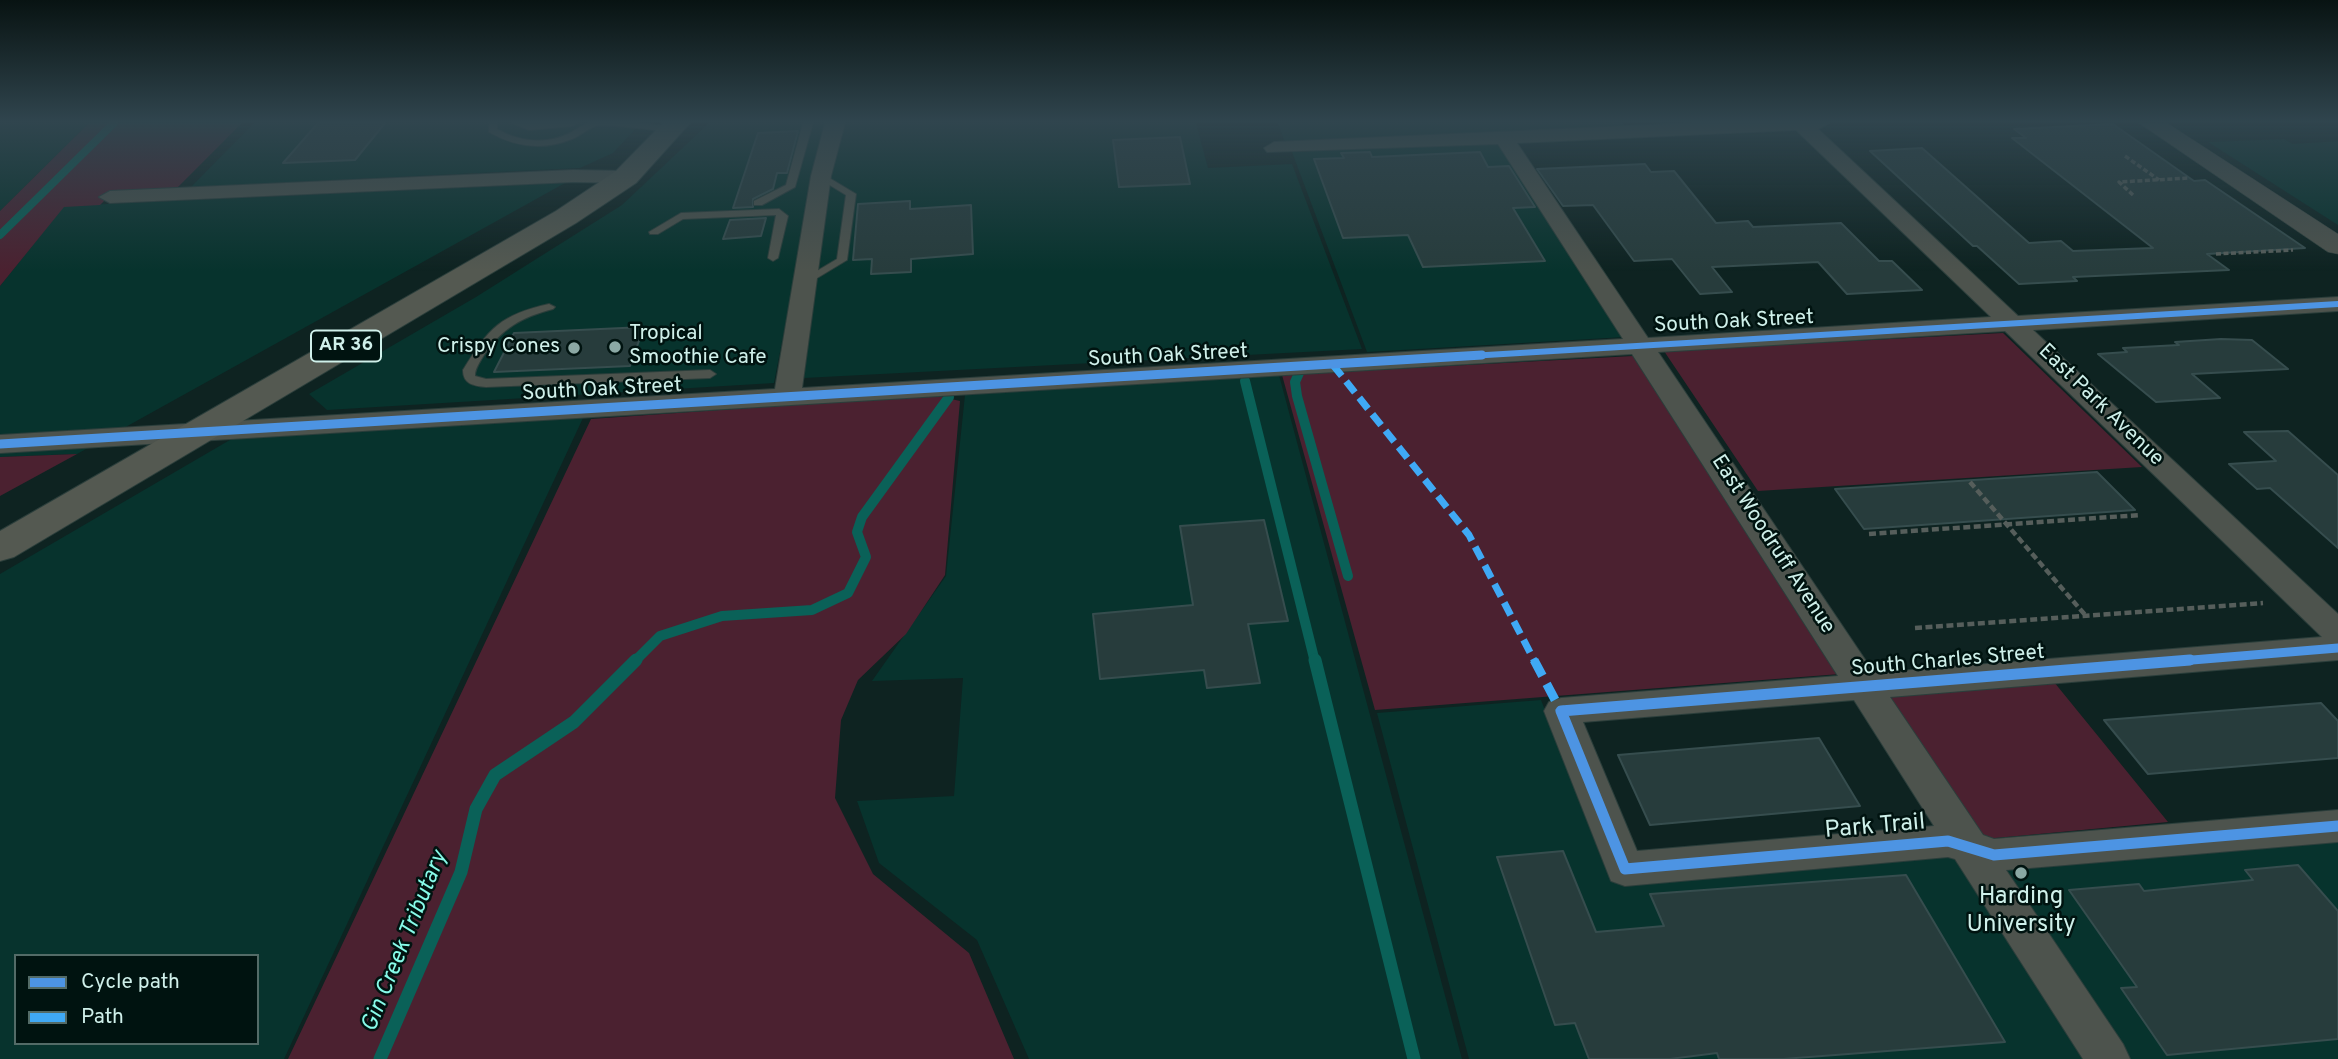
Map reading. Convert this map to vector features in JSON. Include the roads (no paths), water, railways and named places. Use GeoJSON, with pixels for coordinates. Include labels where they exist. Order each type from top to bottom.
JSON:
{"type":"FeatureCollection","features":[{"type":"Feature","properties":{"kind":"main road","name":"AR 36"},"geometry":{"type":"LineString","coordinates":[[0,548],[566,217],[630,172]]}},
{"type":"Feature","properties":{"kind":"street"},"geometry":{"type":"LineString","coordinates":[[786,398],[822,172]]}},
{"type":"Feature","properties":{"kind":"street","name":"East Woodruff Avenue"},"geometry":{"type":"LineString","coordinates":[[1527,172],[2108,1059]]}},
{"type":"Feature","properties":{"kind":"street","name":"East Park Avenue"},"geometry":{"type":"LineString","coordinates":[[1859,172],[2338,633]]}},
{"type":"Feature","properties":{"kind":"street"},"geometry":{"type":"LineString","coordinates":[[2226,172],[2338,246]]}},
{"type":"Feature","properties":{"kind":"street"},"geometry":{"type":"LineString","coordinates":[[110,197],[559,177],[626,177]]}},
{"type":"Feature","properties":{"kind":"street","name":"South Oak Street"},"geometry":{"type":"LineString","coordinates":[[0,444],[2338,304]]}},
{"type":"Feature","properties":{"kind":"street","name":"South Charles Street"},"geometry":{"type":"LineString","coordinates":[[1561,711],[2338,648]]}},
{"type":"Feature","properties":{"kind":"street","name":"Park Trail"},"geometry":{"type":"LineString","coordinates":[[1561,711],[1626,869],[1948,841],[1994,855],[2338,825]]}},
{"type":"Feature","properties":{"kind":"lane"},"geometry":{"type":"LineString","coordinates":[[758,202],[790,187],[794,172]]}},
{"type":"Feature","properties":{"kind":"lane"},"geometry":{"type":"LineString","coordinates":[[804,283],[842,260],[851,194],[821,176]]}},
{"type":"Feature","properties":{"kind":"lane"},"geometry":{"type":"LineString","coordinates":[[654,232],[681,216],[779,212],[783,216],[773,258]]}},
{"type":"Feature","properties":{"kind":"lane"},"geometry":{"type":"LineString","coordinates":[[550,307],[531,311],[501,324],[469,370],[469,377],[475,382],[486,383],[710,374]]}},
{"type":"Feature","properties":{"kind":"waterway"},"geometry":{"type":"LineString","coordinates":[[0,235],[64,172]]}},
{"type":"Feature","properties":{"kind":"waterway"},"geometry":{"type":"LineString","coordinates":[[1299,373],[1295,382],[1297,396],[1348,576]]}},
{"type":"Feature","properties":{"kind":"waterway"},"geometry":{"type":"LineString","coordinates":[[1245,381],[1315,662]]}},
{"type":"Feature","properties":{"kind":"waterway","name":"Gin Creek Tributary"},"geometry":{"type":"LineString","coordinates":[[380,1059],[461,872],[476,809],[495,775],[574,722],[660,636],[722,616],[812,610],[848,593],[866,557],[857,532],[862,517],[949,397]]}},
{"type":"Feature","properties":{"kind":"waterway"},"geometry":{"type":"LineString","coordinates":[[1315,660],[1414,1059]]}},
{"type":"Feature","properties":{"kind":"place","name":"Tropical Smoothie Cafe"},"geometry":{"type":"Point","coordinates":[615,347]}},
{"type":"Feature","properties":{"kind":"place","name":"Crispy Cones"},"geometry":{"type":"Point","coordinates":[574,348]}},
{"type":"Feature","properties":{"kind":"place","name":"Harding University"},"geometry":{"type":"Point","coordinates":[2021,873]}}]}
